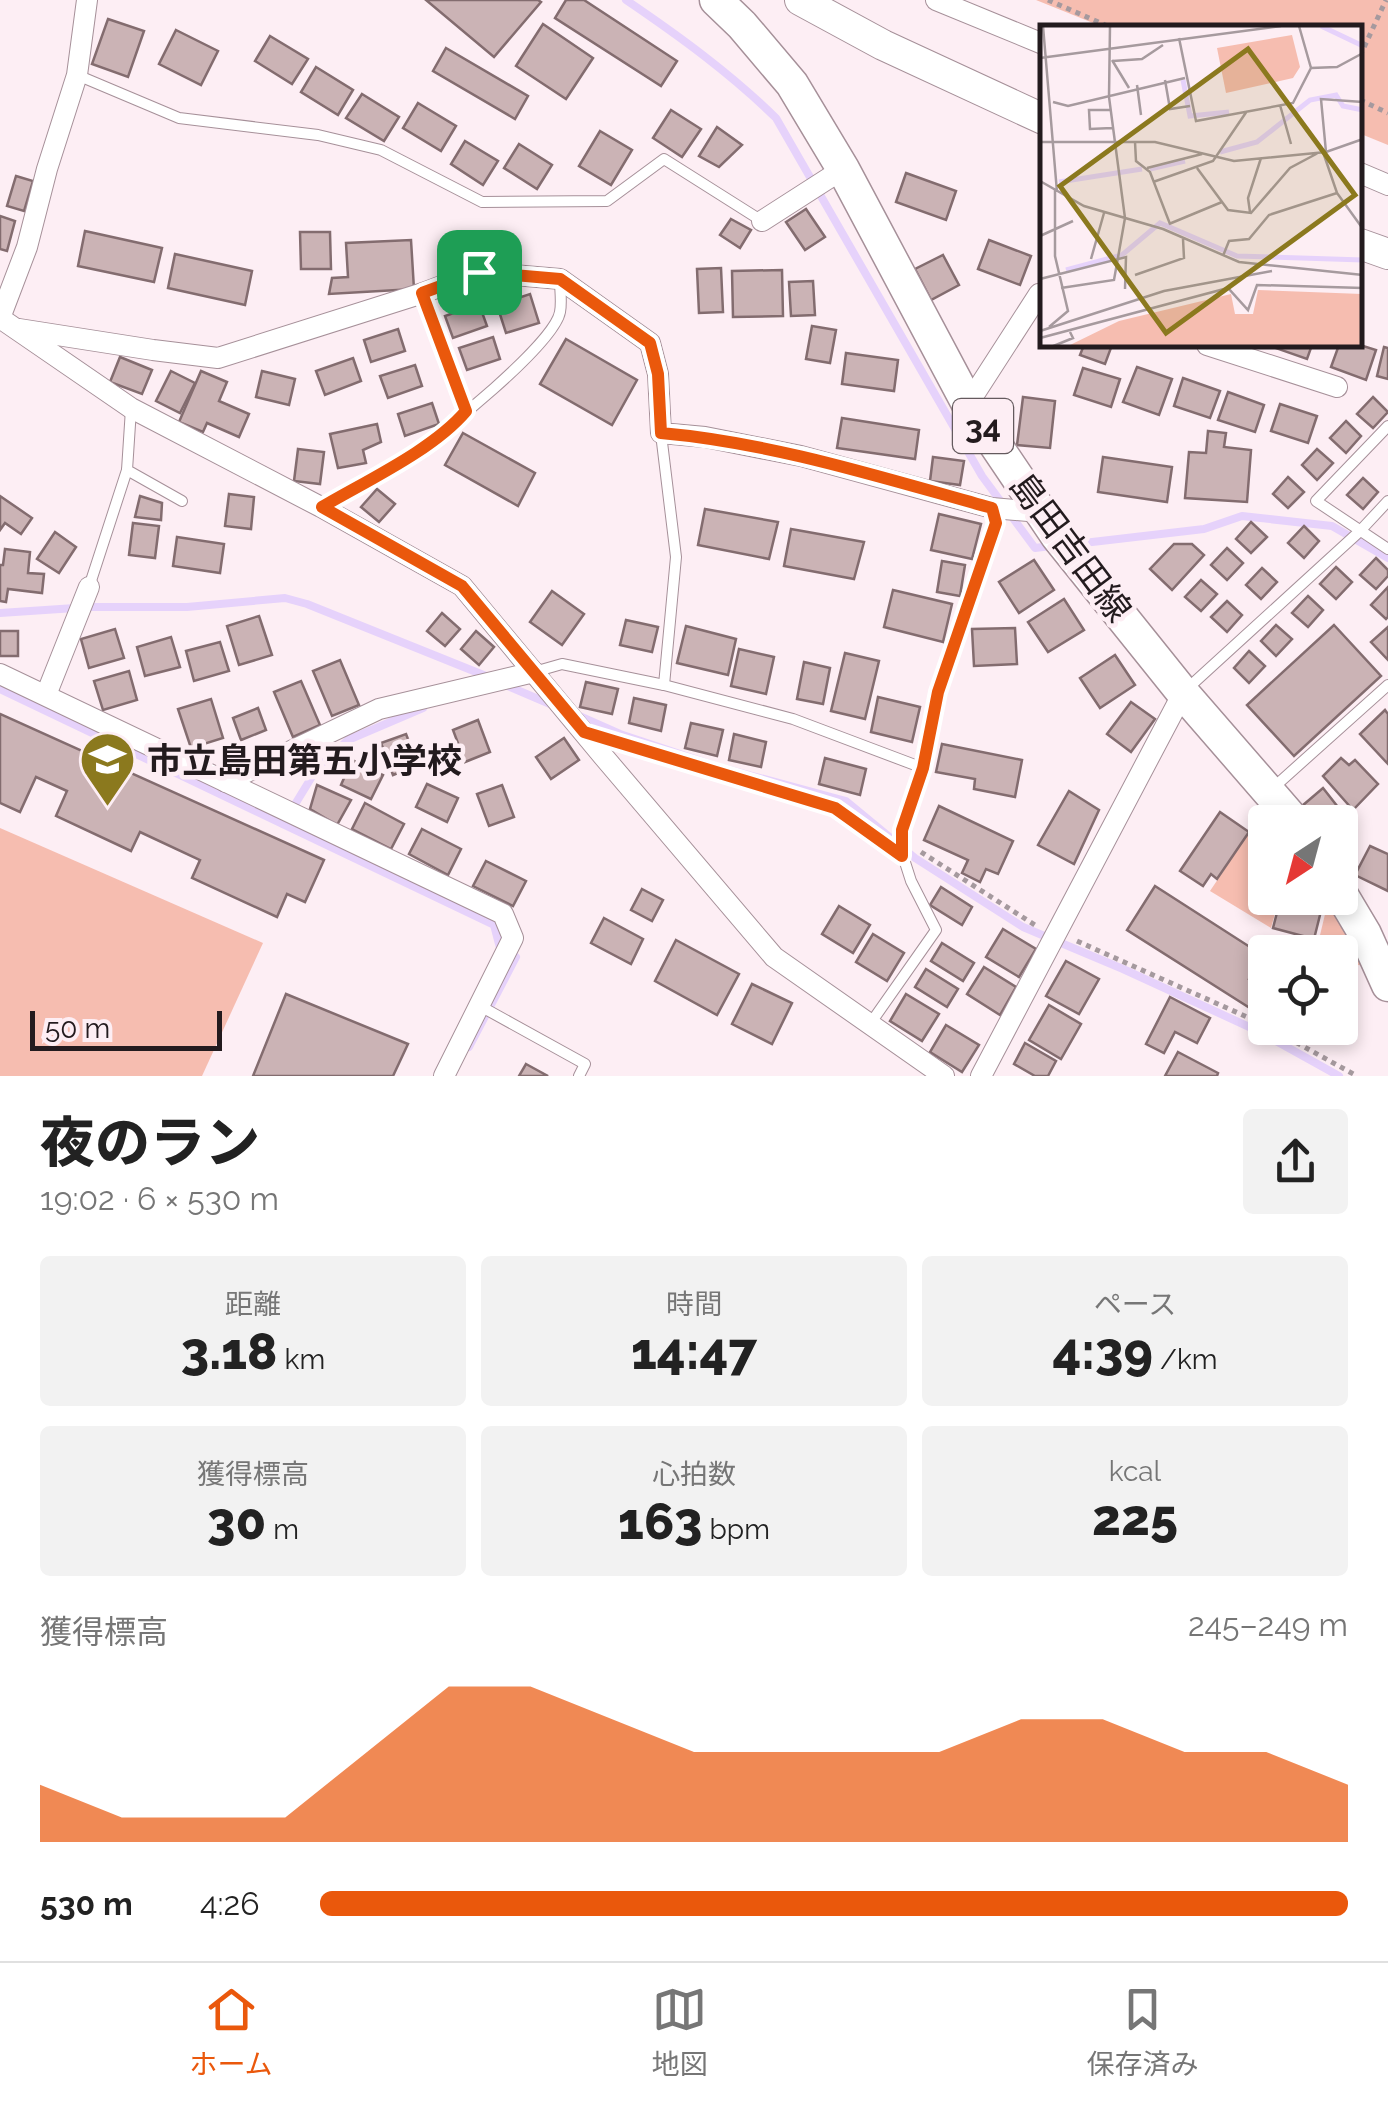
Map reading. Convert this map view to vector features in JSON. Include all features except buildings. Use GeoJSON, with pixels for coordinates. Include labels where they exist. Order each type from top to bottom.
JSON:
{"type":"FeatureCollection","features":[{"type":"Feature","properties":{"kind":"main road","name":"島田吉田線"},"geometry":{"type":"LineString","coordinates":[[716,0],[742,24],[792,84],[968,404],[1040,512],[1183,692],[1280,805]]}},
{"type":"Feature","properties":{"kind":"main road"},"geometry":{"type":"LineString","coordinates":[[800,0],[883,45],[1040,119]]}},
{"type":"Feature","properties":{"kind":"main road"},"geometry":{"type":"LineString","coordinates":[[1363,245],[1388,254]]}},
{"type":"Feature","properties":{"kind":"main road"},"geometry":{"type":"LineString","coordinates":[[1354,915],[1388,985]]}},
{"type":"Feature","properties":{"kind":"street"},"geometry":{"type":"LineString","coordinates":[[87,0],[77,75],[46,169],[27,247],[0,318],[131,408],[322,507],[462,586],[774,957],[944,1076]]}},
{"type":"Feature","properties":{"kind":"street"},"geometry":{"type":"LineString","coordinates":[[936,0],[1040,43]]}},
{"type":"Feature","properties":{"kind":"street"},"geometry":{"type":"LineString","coordinates":[[762,221],[842,170]]}},
{"type":"Feature","properties":{"kind":"street"},"geometry":{"type":"LineString","coordinates":[[1363,175],[1388,184]]}},
{"type":"Feature","properties":{"kind":"street"},"geometry":{"type":"LineString","coordinates":[[14,328],[218,358],[479,272],[560,279],[650,343],[658,374],[661,433],[706,437],[801,456],[992,508],[1040,512]]}},
{"type":"Feature","properties":{"kind":"street"},"geometry":{"type":"LineString","coordinates":[[968,404],[1040,294]]}},
{"type":"Feature","properties":{"kind":"street"},"geometry":{"type":"LineString","coordinates":[[1216,348],[1336,387]]}},
{"type":"Feature","properties":{"kind":"street"},"geometry":{"type":"LineString","coordinates":[[46,695],[89,587]]}},
{"type":"Feature","properties":{"kind":"street"},"geometry":{"type":"LineString","coordinates":[[226,782],[380,709],[534,672]]}},
{"type":"Feature","properties":{"kind":"street"},"geometry":{"type":"LineString","coordinates":[[0,674],[503,914],[512,938],[444,1076]]}},
{"type":"Feature","properties":{"kind":"street"},"geometry":{"type":"LineString","coordinates":[[981,1076],[1183,692]]}},
{"type":"Feature","properties":{"kind":"lane"},"geometry":{"type":"LineString","coordinates":[[77,75],[179,118],[318,135],[381,150],[482,202],[608,201],[664,159],[762,221]]}},
{"type":"Feature","properties":{"kind":"lane"},"geometry":{"type":"LineString","coordinates":[[322,507],[410,455],[456,422],[544,341],[560,314],[560,279]]}},
{"type":"Feature","properties":{"kind":"lane"},"geometry":{"type":"LineString","coordinates":[[422,293],[466,411]]}},
{"type":"Feature","properties":{"kind":"lane"},"geometry":{"type":"LineString","coordinates":[[89,587],[127,470],[131,408]]}},
{"type":"Feature","properties":{"kind":"lane"},"geometry":{"type":"LineString","coordinates":[[1388,426],[1316,501],[1388,549]]}},
{"type":"Feature","properties":{"kind":"lane"},"geometry":{"type":"LineString","coordinates":[[661,433],[676,557],[664,685]]}},
{"type":"Feature","properties":{"kind":"lane"},"geometry":{"type":"LineString","coordinates":[[127,470],[182,501]]}},
{"type":"Feature","properties":{"kind":"lane"},"geometry":{"type":"LineString","coordinates":[[1183,692],[1388,502]]}},
{"type":"Feature","properties":{"kind":"lane"},"geometry":{"type":"LineString","coordinates":[[870,1025],[936,930],[910,881],[902,856],[902,830],[923,768],[938,692],[996,523],[992,508]]}},
{"type":"Feature","properties":{"kind":"lane"},"geometry":{"type":"LineString","coordinates":[[534,672],[562,664],[664,685],[793,719],[923,768]]}},
{"type":"Feature","properties":{"kind":"lane"},"geometry":{"type":"LineString","coordinates":[[1269,792],[1388,685]]}},
{"type":"Feature","properties":{"kind":"lane"},"geometry":{"type":"LineString","coordinates":[[584,732],[835,808],[902,856]]}},
{"type":"Feature","properties":{"kind":"lane"},"geometry":{"type":"LineString","coordinates":[[479,1006],[585,1064],[579,1076]]}},
{"type":"Feature","properties":{"kind":"path"},"geometry":{"type":"LineString","coordinates":[[1048,0],[1105,25]]}},
{"type":"Feature","properties":{"kind":"path"},"geometry":{"type":"LineString","coordinates":[[1363,50],[1386,0]]}},
{"type":"Feature","properties":{"kind":"path"},"geometry":{"type":"LineString","coordinates":[[1363,101],[1388,113]]}},
{"type":"Feature","properties":{"kind":"path"},"geometry":{"type":"LineString","coordinates":[[1301,1045],[1357,1076]]}},
{"type":"Feature","properties":{"kind":"shaded area"},"geometry":{"type":"Polygon","coordinates":[[[1036,0],[1388,0],[1388,145],[1363,135],[1363,25],[1098,25],[1036,0]]]}},
{"type":"Feature","properties":{"kind":"shaded area"},"geometry":{"type":"Polygon","coordinates":[[[0,828],[263,943],[202,1076],[0,1076],[0,828]]]}},
{"type":"Feature","properties":{"kind":"shaded area"},"geometry":{"type":"Polygon","coordinates":[[[1248,834],[1248,914],[1210,891],[1248,834]]]}},
{"type":"Feature","properties":{"kind":"shaded area"},"geometry":{"type":"Polygon","coordinates":[[[1250,915],[1275,915],[1271,928],[1250,915]]]}},
{"type":"Feature","properties":{"kind":"shaded area"},"geometry":{"type":"Polygon","coordinates":[[[1325,915],[1336,915],[1347,935],[1320,935],[1325,915]]]}},
{"type":"Feature","properties":{"kind":"waterway"},"geometry":{"type":"LineString","coordinates":[[626,0],[704,56],[776,118],[982,476],[1035,548],[1051,546]]}},
{"type":"Feature","properties":{"kind":"waterway"},"geometry":{"type":"LineString","coordinates":[[1075,544],[1204,529],[1242,516],[1332,526],[1388,558]]}},
{"type":"Feature","properties":{"kind":"waterway"},"geometry":{"type":"LineString","coordinates":[[0,613],[90,607],[187,607],[285,598],[491,678]]}},
{"type":"Feature","properties":{"kind":"waterway"},"geometry":{"type":"LineString","coordinates":[[503,684],[550,704]]}},
{"type":"Feature","properties":{"kind":"waterway"},"geometry":{"type":"LineString","coordinates":[[0,689],[494,925],[500,948],[516,957],[469,1047]]}},
{"type":"Feature","properties":{"kind":"waterway"},"geometry":{"type":"LineString","coordinates":[[283,824],[316,770],[348,740],[423,708]]}},
{"type":"Feature","properties":{"kind":"waterway"},"geometry":{"type":"LineString","coordinates":[[577,715],[620,734],[719,767],[846,801],[915,858],[1023,927],[1258,1031],[1339,1076]]}},
{"type":"Feature","properties":{"kind":"place","name":"市立島田第五小学校"},"geometry":{"type":"Point","coordinates":[108,809]}},
{"type":"Feature","properties":{"kind":"route"},"geometry":{"type":"LineString","coordinates":[[479,272],[560,279],[650,343],[658,374],[661,433],[706,437],[801,456],[992,508],[996,523],[938,692],[923,768],[902,830],[902,856],[835,808],[584,732],[462,586],[322,507],[410,455],[466,411],[422,293],[479,272]]}}]}
